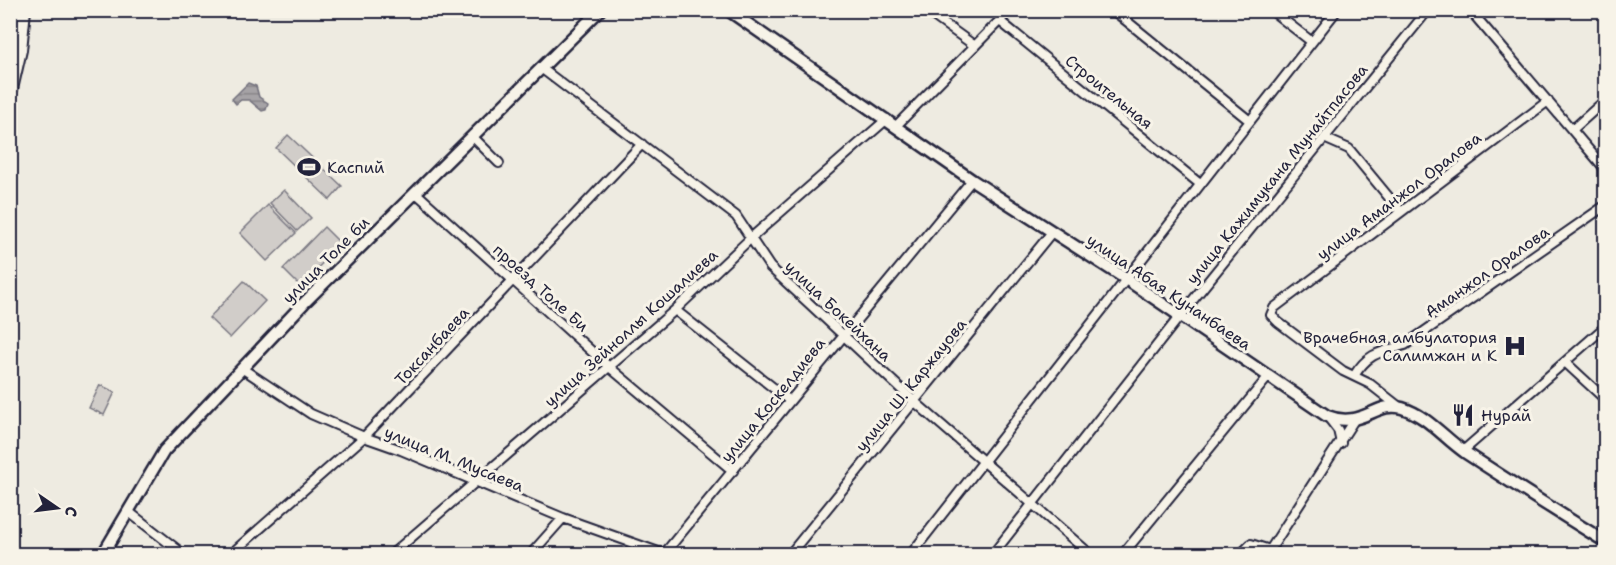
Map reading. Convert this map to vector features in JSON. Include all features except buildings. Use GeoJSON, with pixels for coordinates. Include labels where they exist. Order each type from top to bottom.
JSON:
{"type":"FeatureCollection","features":[{"type":"Feature","properties":{"kind":"highway"},"geometry":{"type":"LineString","coordinates":[[10,89],[23,10]]}},
{"type":"Feature","properties":{"kind":"street","name":"улица Толе би"},"geometry":{"type":"LineString","coordinates":[[103,555],[164,451],[304,303],[600,10]]}},
{"type":"Feature","properties":{"kind":"street","name":"улица Абая Кунанбаева"},"geometry":{"type":"LineString","coordinates":[[729,10],[972,180],[1126,279],[1327,416],[1339,420],[1354,420]]}},
{"type":"Feature","properties":{"kind":"street"},"geometry":{"type":"LineString","coordinates":[[925,10],[975,46]]}},
{"type":"Feature","properties":{"kind":"street","name":"улица Зейноллы Кошалиева"},"geometry":{"type":"LineString","coordinates":[[392,555],[675,310],[752,237],[891,122],[1001,22],[1010,10]]}},
{"type":"Feature","properties":{"kind":"street"},"geometry":{"type":"LineString","coordinates":[[1113,10],[1250,121]]}},
{"type":"Feature","properties":{"kind":"street"},"geometry":{"type":"LineString","coordinates":[[1271,10],[1312,42]]}},
{"type":"Feature","properties":{"kind":"street"},"geometry":{"type":"LineString","coordinates":[[911,555],[1337,10]]}},
{"type":"Feature","properties":{"kind":"street","name":"улица Кажимукана Мунайтпасова"},"geometry":{"type":"LineString","coordinates":[[993,555],[1180,316],[1428,10]]}},
{"type":"Feature","properties":{"kind":"street"},"geometry":{"type":"LineString","coordinates":[[1470,10],[1605,170]]}},
{"type":"Feature","properties":{"kind":"street","name":"Строительная"},"geometry":{"type":"LineString","coordinates":[[1001,22],[1200,184]]}},
{"type":"Feature","properties":{"kind":"street","name":"улица Бокейхана"},"geometry":{"type":"LineString","coordinates":[[541,68],[736,216],[770,267],[915,402],[1090,555]]}},
{"type":"Feature","properties":{"kind":"street","name":"улица Аманжол Оралова"},"geometry":{"type":"LineString","coordinates":[[1354,376],[1343,371],[1271,315],[1274,308],[1548,100]]}},
{"type":"Feature","properties":{"kind":"street"},"geometry":{"type":"LineString","coordinates":[[1572,130],[1601,104],[1605,107]]}},
{"type":"Feature","properties":{"kind":"street"},"geometry":{"type":"LineString","coordinates":[[472,136],[499,163]]}},
{"type":"Feature","properties":{"kind":"street"},"geometry":{"type":"LineString","coordinates":[[1324,138],[1349,149],[1401,212]]}},
{"type":"Feature","properties":{"kind":"street","name":"Токсанбаева"},"geometry":{"type":"LineString","coordinates":[[231,555],[364,437],[642,144]]}},
{"type":"Feature","properties":{"kind":"street","name":"улица Коскелдиева"},"geometry":{"type":"LineString","coordinates":[[664,555],[972,180]]}},
{"type":"Feature","properties":{"kind":"street","name":"проезд Толе Би"},"geometry":{"type":"LineString","coordinates":[[415,192],[608,366],[733,471]]}},
{"type":"Feature","properties":{"kind":"street","name":"Аманжол Оралова"},"geometry":{"type":"LineString","coordinates":[[1354,376],[1362,363],[1374,353],[1405,345],[1605,205]]}},
{"type":"Feature","properties":{"kind":"street","name":"улица Ш. Каржауова"},"geometry":{"type":"LineString","coordinates":[[790,555],[1052,232]]}},
{"type":"Feature","properties":{"kind":"street"},"geometry":{"type":"LineString","coordinates":[[675,310],[790,401]]}},
{"type":"Feature","properties":{"kind":"street"},"geometry":{"type":"LineString","coordinates":[[1463,451],[1605,326]]}},
{"type":"Feature","properties":{"kind":"street"},"geometry":{"type":"LineString","coordinates":[[1565,362],[1605,400]]}},
{"type":"Feature","properties":{"kind":"street","name":"улица М. Мусаева"},"geometry":{"type":"LineString","coordinates":[[243,369],[311,414],[563,518],[664,555]]}},
{"type":"Feature","properties":{"kind":"street"},"geometry":{"type":"LineString","coordinates":[[1354,376],[1370,384],[1400,407],[1430,423],[1463,451],[1605,542]]}},
{"type":"Feature","properties":{"kind":"street"},"geometry":{"type":"LineString","coordinates":[[1123,555],[1268,377]]}},
{"type":"Feature","properties":{"kind":"street"},"geometry":{"type":"LineString","coordinates":[[1241,555],[1251,544],[1270,550],[1354,420],[1386,407],[1400,407]]}},
{"type":"Feature","properties":{"kind":"street"},"geometry":{"type":"LineString","coordinates":[[1327,416],[1338,430],[1341,443]]}},
{"type":"Feature","properties":{"kind":"street"},"geometry":{"type":"LineString","coordinates":[[129,512],[183,555]]}},
{"type":"Feature","properties":{"kind":"street"},"geometry":{"type":"LineString","coordinates":[[531,555],[563,518]]}},
{"type":"Feature","properties":{"kind":"shaded area"},"geometry":{"type":"Polygon","coordinates":[[[248,83],[256,86],[259,97],[268,103],[266,110],[262,111],[249,100],[241,100],[236,104],[232,99],[248,83]]]}},
{"type":"Feature","properties":{"kind":"shaded area","name":"Каспий"},"geometry":{"type":"Polygon","coordinates":[[[288,135],[342,186],[330,200],[276,148],[288,135]]]}},
{"type":"Feature","properties":{"kind":"shaded area"},"geometry":{"type":"Polygon","coordinates":[[[284,190],[311,218],[297,231],[270,203],[284,190]]]}},
{"type":"Feature","properties":{"kind":"shaded area"},"geometry":{"type":"Polygon","coordinates":[[[268,205],[296,233],[267,261],[240,233],[268,205]]]}},
{"type":"Feature","properties":{"kind":"shaded area"},"geometry":{"type":"Polygon","coordinates":[[[324,227],[341,244],[300,286],[283,269],[324,227]]]}},
{"type":"Feature","properties":{"kind":"shaded area"},"geometry":{"type":"Polygon","coordinates":[[[244,281],[265,301],[230,338],[209,318],[244,281]]]}},
{"type":"Feature","properties":{"kind":"shaded area"},"geometry":{"type":"Polygon","coordinates":[[[100,385],[115,392],[104,415],[89,408],[100,385]]]}},
{"type":"Feature","properties":{"kind":"place","name":"Каспий"},"geometry":{"type":"Point","coordinates":[309,167]}},
{"type":"Feature","properties":{"kind":"place","name":"Врачебная амбулатория Салимжан и К"},"geometry":{"type":"Point","coordinates":[1515,346]}},
{"type":"Feature","properties":{"kind":"place","name":"Нурай"},"geometry":{"type":"Point","coordinates":[1463,415]}}]}
